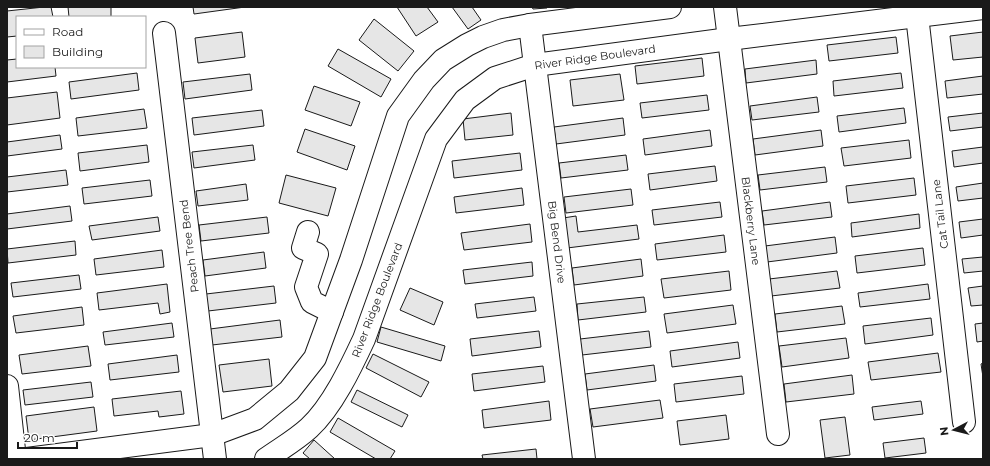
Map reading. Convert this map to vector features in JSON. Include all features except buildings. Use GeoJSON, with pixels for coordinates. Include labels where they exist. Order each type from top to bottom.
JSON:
{"type":"FeatureCollection","features":[{"type":"Feature","properties":{"kind":"street"},"geometry":{"type":"LineString","coordinates":[[27,459],[212,435],[256,419],[289,391],[315,358],[351,260],[398,116],[424,80],[443,60],[483,37],[503,30],[530,25],[670,7]]}},
{"type":"Feature","properties":{"kind":"street","name":"Blackberry Lane"},"geometry":{"type":"LineString","coordinates":[[725,7],[778,434]]}},
{"type":"Feature","properties":{"kind":"street","name":"River Ridge Boulevard"},"geometry":{"type":"LineString","coordinates":[[266,459],[309,428],[325,410],[353,363],[364,339],[436,139],[465,100],[495,78],[535,65],[916,12],[983,8]]}},
{"type":"Feature","properties":{"kind":"street","name":"Cat Tail Lane"},"geometry":{"type":"LineString","coordinates":[[916,12],[964,422]]}},
{"type":"Feature","properties":{"kind":"street","name":"Big Bend Drive"},"geometry":{"type":"LineString","coordinates":[[530,25],[584,459]]}},
{"type":"Feature","properties":{"kind":"street","name":"Peach Tree Bend"},"geometry":{"type":"LineString","coordinates":[[164,33],[215,459]]}},
{"type":"Feature","properties":{"kind":"street"},"geometry":{"type":"LineString","coordinates":[[308,232],[304,248],[317,254],[306,287],[312,302],[332,312]]}},
{"type":"Feature","properties":{"kind":"street"},"geometry":{"type":"LineString","coordinates":[[7,386],[15,459]]}}]}
